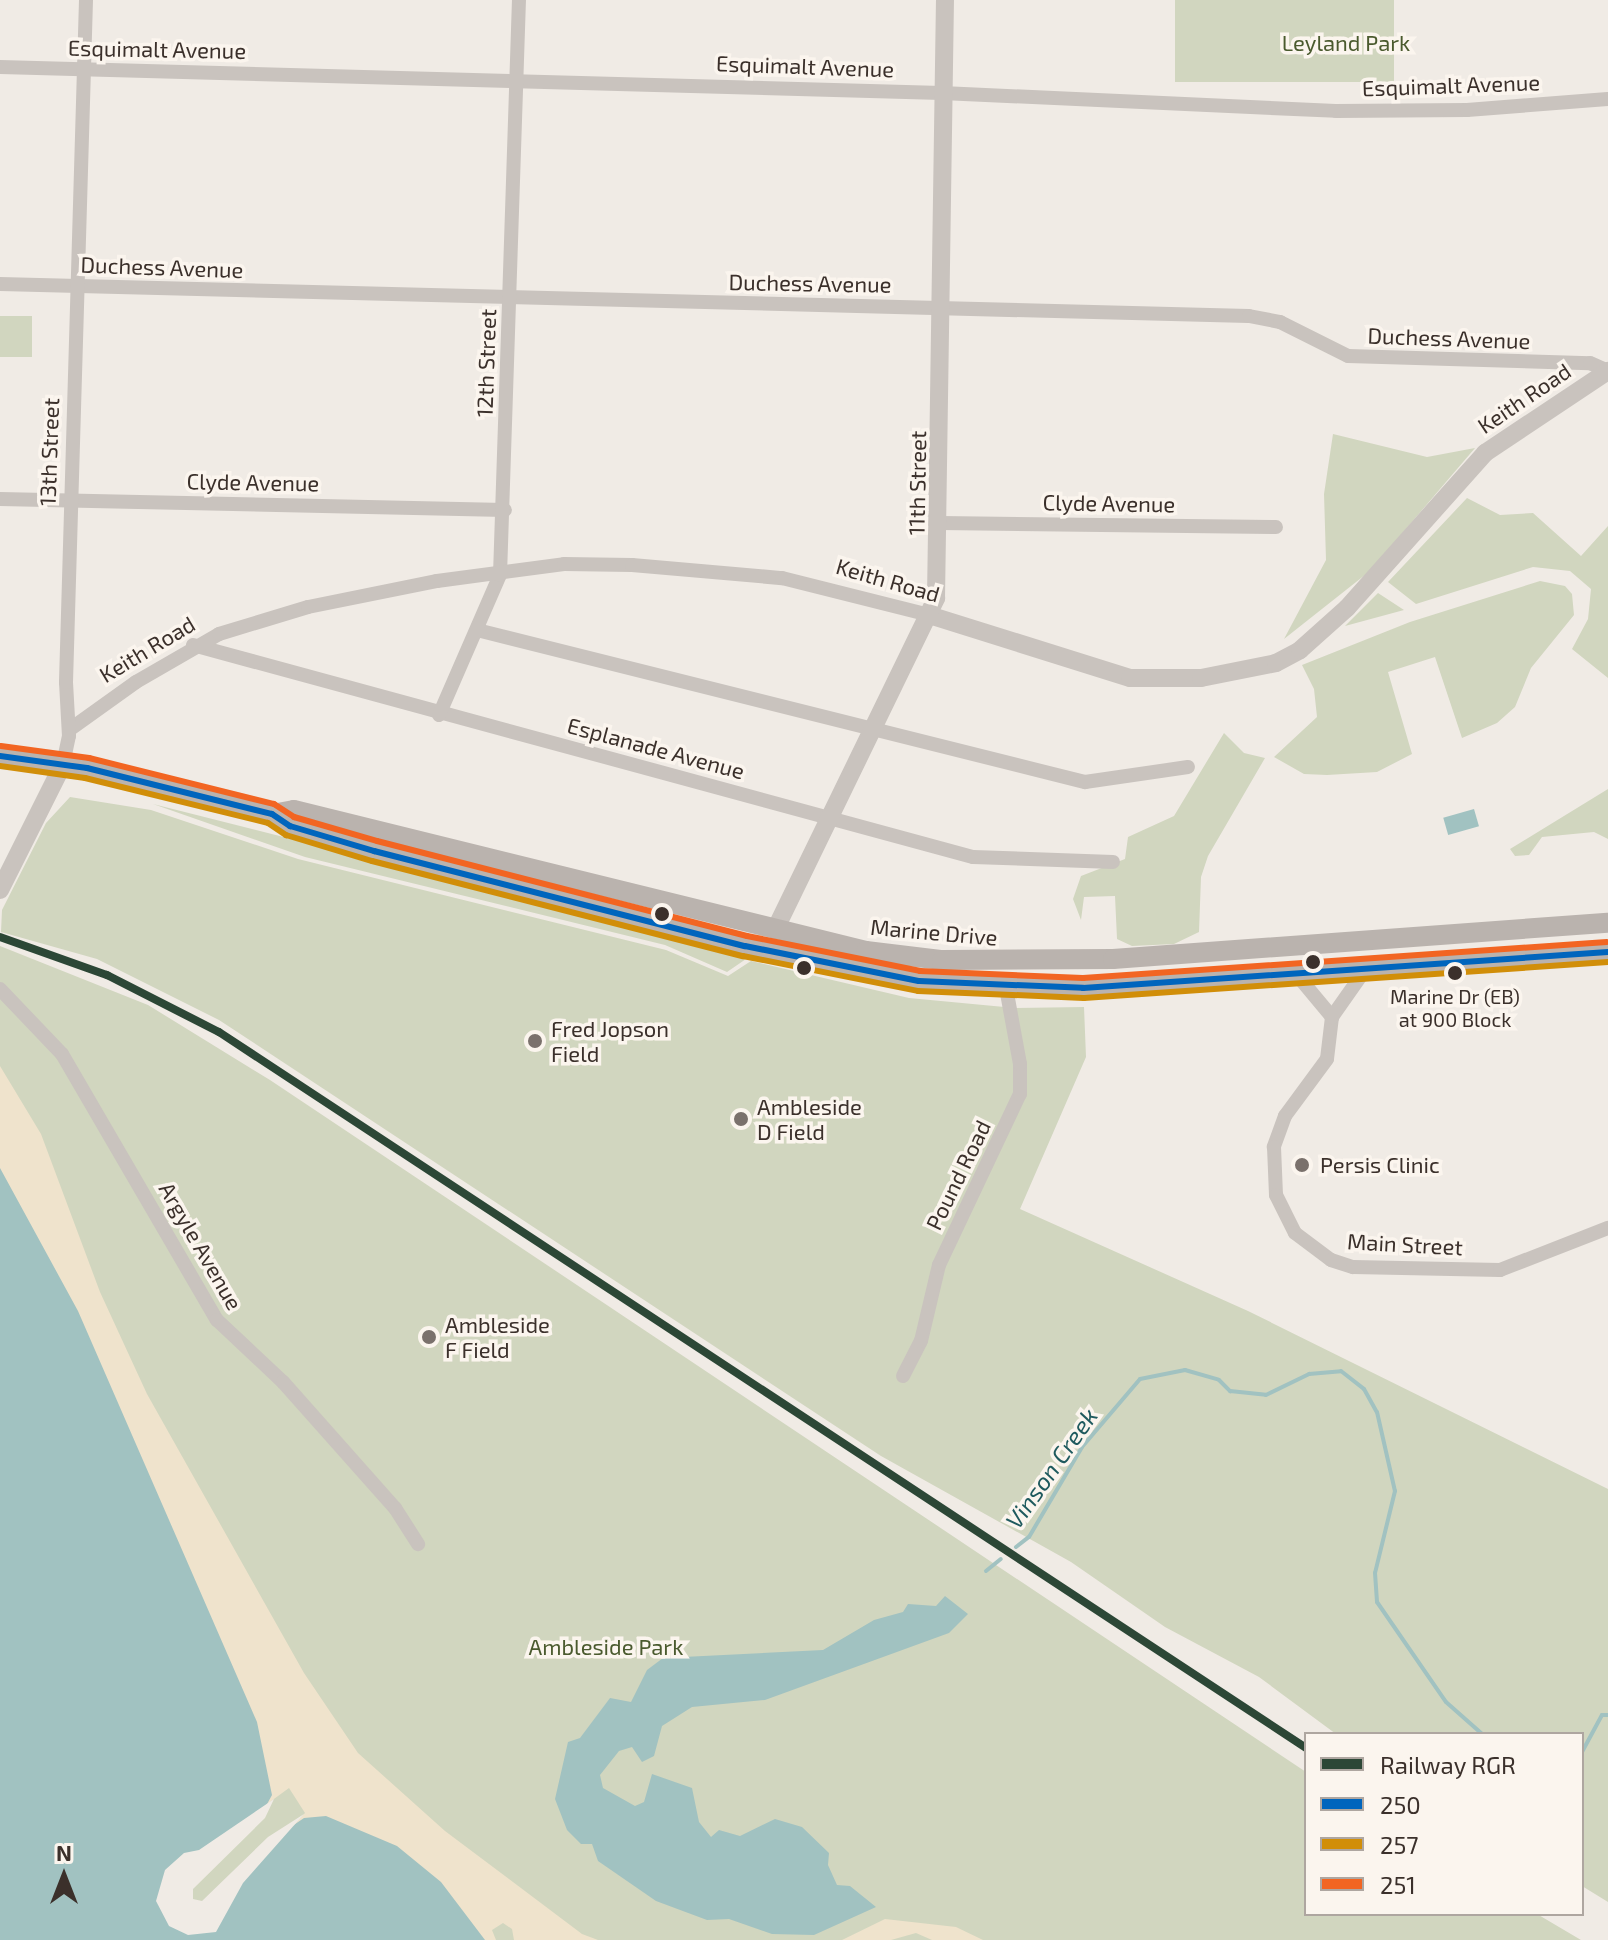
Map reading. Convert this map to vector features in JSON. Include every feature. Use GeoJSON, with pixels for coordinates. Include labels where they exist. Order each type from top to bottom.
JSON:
{"type":"FeatureCollection","features":[{"type":"Feature","properties":{"kind":"main road","name":"Marine Drive"},"geometry":{"type":"LineString","coordinates":[[0,756],[63,764],[272,814],[290,826],[374,851],[753,948],[919,981],[1006,988],[1297,975],[1608,952]]}},
{"type":"Feature","properties":{"kind":"main road","name":"Marine Drive"},"geometry":{"type":"LineString","coordinates":[[272,814],[294,810],[775,930],[899,956],[1025,962],[1608,923]]}},
{"type":"Feature","properties":{"kind":"main road"},"geometry":{"type":"LineString","coordinates":[[1006,988],[1025,962]]}},
{"type":"Feature","properties":{"kind":"street","name":"13th Street"},"geometry":{"type":"LineString","coordinates":[[0,890],[63,764],[69,730],[86,0]]}},
{"type":"Feature","properties":{"kind":"street","name":"12th Street"},"geometry":{"type":"LineString","coordinates":[[439,715],[500,575],[505,510],[519,0]]}},
{"type":"Feature","properties":{"kind":"street","name":"11th Street"},"geometry":{"type":"LineString","coordinates":[[775,930],[868,732],[936,598],[944,309],[942,93],[945,0]]}},
{"type":"Feature","properties":{"kind":"street","name":"Esquimalt Avenue"},"geometry":{"type":"LineString","coordinates":[[0,67],[518,79],[942,93],[1336,111],[1467,110],[1608,99]]}},
{"type":"Feature","properties":{"kind":"street","name":"Duchess Avenue"},"geometry":{"type":"LineString","coordinates":[[0,284],[1249,316],[1280,322],[1348,356],[1590,363],[1608,371]]}},
{"type":"Feature","properties":{"kind":"street","name":"Keith Road"},"geometry":{"type":"LineString","coordinates":[[69,730],[193,645],[308,607],[437,581],[500,575],[564,564],[747,575],[818,585],[929,615],[1130,678],[1201,678],[1276,663],[1300,650],[1347,608],[1485,453],[1608,371]]}},
{"type":"Feature","properties":{"kind":"street","name":"Clyde Avenue"},"geometry":{"type":"LineString","coordinates":[[0,499],[505,510]]}},
{"type":"Feature","properties":{"kind":"street","name":"Clyde Avenue"},"geometry":{"type":"LineString","coordinates":[[940,523],[1276,527]]}},
{"type":"Feature","properties":{"kind":"street"},"geometry":{"type":"LineString","coordinates":[[477,630],[868,732],[1085,782],[1188,767]]}},
{"type":"Feature","properties":{"kind":"street","name":"Esplanade Avenue"},"geometry":{"type":"LineString","coordinates":[[193,645],[439,715],[973,857],[1113,862]]}},
{"type":"Feature","properties":{"kind":"street","name":"Main Street"},"geometry":{"type":"LineString","coordinates":[[1365,970],[1332,1017],[1327,1059],[1285,1116],[1272,1157],[1281,1210],[1314,1249],[1353,1267],[1500,1270],[1608,1228]]}},
{"type":"Feature","properties":{"kind":"street"},"geometry":{"type":"LineString","coordinates":[[1297,975],[1317,992],[1332,1017]]}},
{"type":"Feature","properties":{"kind":"street","name":"Pound Road"},"geometry":{"type":"LineString","coordinates":[[903,1376],[921,1341],[939,1265],[1020,1094],[1020,1064],[1006,988]]}},
{"type":"Feature","properties":{"kind":"street","name":"Argyle Avenue"},"geometry":{"type":"LineString","coordinates":[[0,989],[62,1054],[217,1320],[283,1382],[395,1508],[418,1544]]}},
{"type":"Feature","properties":{"kind":"green space","name":"Leyland Park"},"geometry":{"type":"Polygon","coordinates":[[[1175,0],[1394,0],[1394,82],[1175,82],[1175,0]]]}},
{"type":"Feature","properties":{"kind":"green space"},"geometry":{"type":"Polygon","coordinates":[[[0,316],[32,316],[32,357],[0,357],[0,316]]]}},
{"type":"Feature","properties":{"kind":"green space"},"geometry":{"type":"Polygon","coordinates":[[[1333,434],[1427,457],[1475,448],[1370,571],[1284,639],[1326,560],[1324,494],[1333,434]]]}},
{"type":"Feature","properties":{"kind":"green space"},"geometry":{"type":"Polygon","coordinates":[[[1467,498],[1500,515],[1533,513],[1581,556],[1608,526],[1608,678],[1572,649],[1588,619],[1591,589],[1570,571],[1533,567],[1416,604],[1388,582],[1467,498]]]}},
{"type":"Feature","properties":{"kind":"green space"},"geometry":{"type":"Polygon","coordinates":[[[1540,581],[1565,586],[1572,594],[1574,615],[1531,668],[1515,707],[1497,723],[1462,738],[1435,657],[1388,672],[1412,754],[1377,772],[1327,775],[1304,774],[1274,757],[1317,717],[1314,689],[1302,665],[1410,622],[1540,581]]]}},
{"type":"Feature","properties":{"kind":"green space"},"geometry":{"type":"Polygon","coordinates":[[[1378,593],[1404,610],[1345,626],[1378,593]]]}},
{"type":"Feature","properties":{"kind":"green space"},"geometry":{"type":"Polygon","coordinates":[[[1224,733],[1244,753],[1265,758],[1208,856],[1201,877],[1199,932],[1174,944],[1132,946],[1117,939],[1115,896],[1084,897],[1081,920],[1073,899],[1081,876],[1125,859],[1128,837],[1174,816],[1224,733]]]}},
{"type":"Feature","properties":{"kind":"green space"},"geometry":{"type":"Polygon","coordinates":[[[1608,789],[1608,839],[1594,832],[1542,837],[1529,855],[1515,856],[1510,849],[1608,789]]]}},
{"type":"Feature","properties":{"kind":"green space"},"geometry":{"type":"Polygon","coordinates":[[[70,797],[151,810],[298,859],[666,950],[728,976],[751,961],[909,998],[1015,1008],[1084,1007],[1086,1057],[1020,1209],[1248,1311],[1608,1489],[1608,1902],[1584,1887],[1584,1732],[1333,1732],[1259,1677],[1165,1627],[1071,1562],[881,1456],[219,1020],[97,959],[1,932],[2,910],[46,823],[70,797]]]}},
{"type":"Feature","properties":{"kind":"green space"},"geometry":{"type":"Polygon","coordinates":[[[153,804],[746,954],[746,959],[727,972],[665,945],[305,857],[153,804]]]}},
{"type":"Feature","properties":{"kind":"green space","name":"Ambleside Park"},"geometry":{"type":"Polygon","coordinates":[[[0,946],[148,1005],[270,1080],[1304,1771],[1304,1916],[1540,1916],[1581,1940],[485,1940],[190,1901],[0,1168],[0,946]]]}},
{"type":"Feature","properties":{"kind":"sand"},"geometry":{"type":"Polygon","coordinates":[[[0,1066],[41,1134],[100,1292],[147,1394],[304,1673],[358,1753],[445,1831],[582,1934],[598,1940],[514,1940],[512,1929],[503,1923],[492,1930],[496,1940],[235,1940],[288,1831],[305,1813],[289,1788],[252,1815],[0,1385],[0,1066]]]}},
{"type":"Feature","properties":{"kind":"sand"},"geometry":{"type":"Polygon","coordinates":[[[885,1919],[956,1927],[983,1940],[932,1940],[916,1933],[891,1940],[842,1940],[885,1919]]]}},
{"type":"Feature","properties":{"kind":"water"},"geometry":{"type":"Polygon","coordinates":[[[1474,809],[1479,826],[1448,835],[1443,818],[1474,809]]]}},
{"type":"Feature","properties":{"kind":"water"},"geometry":{"type":"Polygon","coordinates":[[[0,1168],[78,1311],[257,1722],[272,1795],[259,1819],[188,1893],[198,1906],[254,1852],[304,1818],[326,1816],[397,1846],[441,1882],[485,1940],[0,1940],[0,1168]]]}},
{"type":"Feature","properties":{"kind":"water"},"geometry":{"type":"Polygon","coordinates":[[[945,1596],[968,1614],[949,1633],[765,1700],[692,1707],[662,1726],[654,1756],[642,1762],[632,1747],[619,1751],[600,1775],[603,1788],[635,1806],[644,1802],[652,1774],[692,1788],[699,1822],[711,1837],[719,1830],[740,1836],[775,1819],[802,1827],[829,1853],[828,1865],[837,1885],[850,1886],[876,1907],[814,1935],[772,1934],[729,1919],[707,1920],[656,1901],[598,1861],[592,1844],[581,1844],[567,1830],[555,1799],[568,1742],[580,1738],[610,1698],[631,1702],[647,1670],[663,1658],[823,1650],[874,1620],[903,1612],[908,1604],[936,1606],[945,1596]]]}},
{"type":"Feature","properties":{"kind":"pier"},"geometry":{"type":"Polygon","coordinates":[[[274,1799],[265,1818],[193,1889],[193,1899],[202,1901],[268,1837],[304,1814],[243,1883],[216,1932],[188,1935],[169,1926],[156,1901],[165,1870],[184,1853],[199,1850],[274,1799]]]}},
{"type":"Feature","properties":{"kind":"waterway","name":"Vinson Creek"},"geometry":{"type":"LineString","coordinates":[[1016,1547],[1029,1537],[1082,1447],[1140,1379],[1185,1370],[1219,1380],[1230,1391],[1266,1395],[1309,1374],[1341,1371],[1364,1389],[1377,1412],[1395,1491],[1375,1573],[1377,1602],[1446,1702],[1480,1732]]}},
{"type":"Feature","properties":{"kind":"waterway","name":"Vinson Creek"},"geometry":{"type":"LineString","coordinates":[[986,1571],[1001,1559]]}},
{"type":"Feature","properties":{"kind":"waterway","name":"Vinson Creek"},"geometry":{"type":"LineString","coordinates":[[1584,1748],[1602,1715],[1608,1715]]}},
{"type":"Feature","properties":{"kind":"rail line","name":"RGR"},"geometry":{"type":"LineString","coordinates":[[0,937],[107,975],[219,1032],[1304,1747]]}},
{"type":"Feature","properties":{"kind":"transit line","name":"251"},"geometry":{"type":"LineString","coordinates":[[1,746],[89,758],[274,804],[294,817],[377,841],[747,936],[920,971],[1083,978],[1607,942]]}},
{"type":"Feature","properties":{"kind":"transit line","name":"250"},"geometry":{"type":"LineString","coordinates":[[0,756],[87,768],[272,814],[290,826],[374,851],[745,946],[919,981],[1083,988],[1608,952]]}},
{"type":"Feature","properties":{"kind":"transit line","name":"257"},"geometry":{"type":"LineString","coordinates":[[0,766],[85,778],[268,823],[286,835],[372,861],[743,956],[918,991],[1084,998],[1608,962]]}},
{"type":"Feature","properties":{"kind":"place","name":"Marine Dr (EB) at 900 Block"},"geometry":{"type":"Point","coordinates":[1455,973]}},
{"type":"Feature","properties":{"kind":"place","name":"Fred Jopson Field"},"geometry":{"type":"Point","coordinates":[535,1041]}},
{"type":"Feature","properties":{"kind":"place","name":"Ambleside D Field"},"geometry":{"type":"Point","coordinates":[741,1119]}},
{"type":"Feature","properties":{"kind":"place","name":"Persis Clinic"},"geometry":{"type":"Point","coordinates":[1302,1165]}},
{"type":"Feature","properties":{"kind":"place","name":"Ambleside F Field"},"geometry":{"type":"Point","coordinates":[429,1337]}}]}
